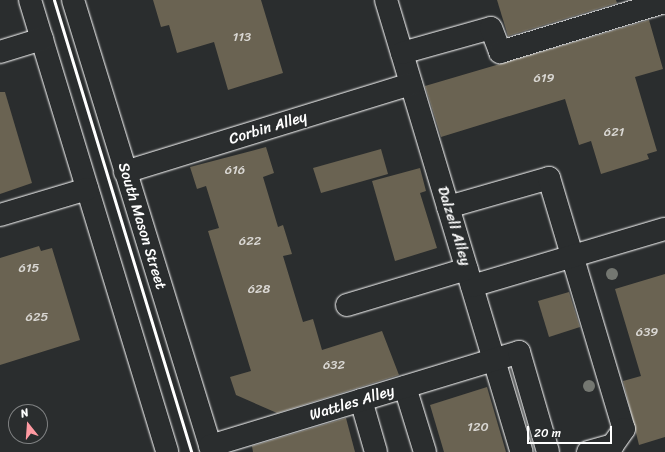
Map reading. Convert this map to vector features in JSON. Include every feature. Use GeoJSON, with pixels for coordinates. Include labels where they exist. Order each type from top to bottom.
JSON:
{"type":"FeatureCollection","features":[{"type":"Feature","properties":{"kind":"street"},"geometry":{"type":"LineString","coordinates":[[30,0],[167,452]]}},
{"type":"Feature","properties":{"kind":"street","name":"South Mason Street"},"geometry":{"type":"LineString","coordinates":[[73,0],[211,449]]}},
{"type":"Feature","properties":{"kind":"street","name":"Dalzell Alley"},"geometry":{"type":"LineString","coordinates":[[386,0],[522,452]]}},
{"type":"Feature","properties":{"kind":"street"},"geometry":{"type":"LineString","coordinates":[[402,53],[492,28],[500,52],[665,2]]}},
{"type":"Feature","properties":{"kind":"street"},"geometry":{"type":"LineString","coordinates":[[0,52],[42,39]]}},
{"type":"Feature","properties":{"kind":"street","name":"Corbin Alley"},"geometry":{"type":"LineString","coordinates":[[125,172],[411,84]]}},
{"type":"Feature","properties":{"kind":"street"},"geometry":{"type":"LineString","coordinates":[[448,207],[549,178],[624,429],[613,445],[588,452]]}},
{"type":"Feature","properties":{"kind":"street"},"geometry":{"type":"LineString","coordinates":[[0,215],[87,189]]}},
{"type":"Feature","properties":{"kind":"street"},"geometry":{"type":"LineString","coordinates":[[347,305],[469,277],[572,256],[665,229]]}},
{"type":"Feature","properties":{"kind":"street","name":"Wattles Alley"},"geometry":{"type":"LineString","coordinates":[[211,449],[360,400],[519,352],[548,452]]}},
{"type":"Feature","properties":{"kind":"street"},"geometry":{"type":"LineString","coordinates":[[405,386],[425,452]]}},
{"type":"Feature","properties":{"kind":"street"},"geometry":{"type":"LineString","coordinates":[[360,400],[376,452]]}},
{"type":"Feature","properties":{"kind":"street"},"geometry":{"type":"LineString","coordinates":[[160,427],[161,452]]}},
{"type":"Feature","properties":{"kind":"building"},"geometry":{"type":"Polygon","coordinates":[[[153,0],[261,0],[283,73],[228,90],[214,42],[177,53],[169,25],[161,27],[153,0]]]}},
{"type":"Feature","properties":{"kind":"building"},"geometry":{"type":"Polygon","coordinates":[[[497,0],[616,0],[617,3],[508,36],[497,0]]]}},
{"type":"Feature","properties":{"kind":"building"},"geometry":{"type":"Polygon","coordinates":[[[649,20],[663,69],[635,77],[657,151],[647,154],[649,159],[601,174],[591,141],[579,145],[565,99],[441,137],[425,86],[649,20]]]}},
{"type":"Feature","properties":{"kind":"building"},"geometry":{"type":"Polygon","coordinates":[[[0,92],[5,92],[32,183],[0,194],[0,92]]]}},
{"type":"Feature","properties":{"kind":"building"},"geometry":{"type":"Polygon","coordinates":[[[266,147],[274,173],[263,177],[278,227],[283,225],[292,254],[283,256],[303,322],[313,319],[322,350],[382,331],[399,375],[277,413],[236,395],[230,377],[251,371],[208,231],[219,228],[206,186],[197,189],[190,167],[266,147]]]}},
{"type":"Feature","properties":{"kind":"building"},"geometry":{"type":"Polygon","coordinates":[[[381,149],[388,174],[321,193],[313,168],[381,149]]]}},
{"type":"Feature","properties":{"kind":"building"},"geometry":{"type":"Polygon","coordinates":[[[420,168],[426,191],[420,193],[437,248],[395,261],[372,181],[420,168]]]}},
{"type":"Feature","properties":{"kind":"building"},"geometry":{"type":"Polygon","coordinates":[[[39,246],[41,251],[52,248],[80,340],[0,365],[0,258],[39,246]]]}},
{"type":"Feature","properties":{"kind":"building"},"geometry":{"type":"Polygon","coordinates":[[[665,274],[665,437],[639,445],[623,381],[641,376],[615,289],[665,274]]]}},
{"type":"Feature","properties":{"kind":"building"},"geometry":{"type":"Polygon","coordinates":[[[569,292],[580,327],[549,337],[538,301],[569,292]]]}},
{"type":"Feature","properties":{"kind":"building"},"geometry":{"type":"Polygon","coordinates":[[[487,387],[506,452],[444,452],[430,405],[487,387]]]}},
{"type":"Feature","properties":{"kind":"building"},"geometry":{"type":"Polygon","coordinates":[[[346,418],[355,452],[253,452],[252,446],[346,418]]]}},
{"type":"Feature","properties":{"kind":"railway"},"geometry":{"type":"LineString","coordinates":[[54,0],[191,452]]}}]}
